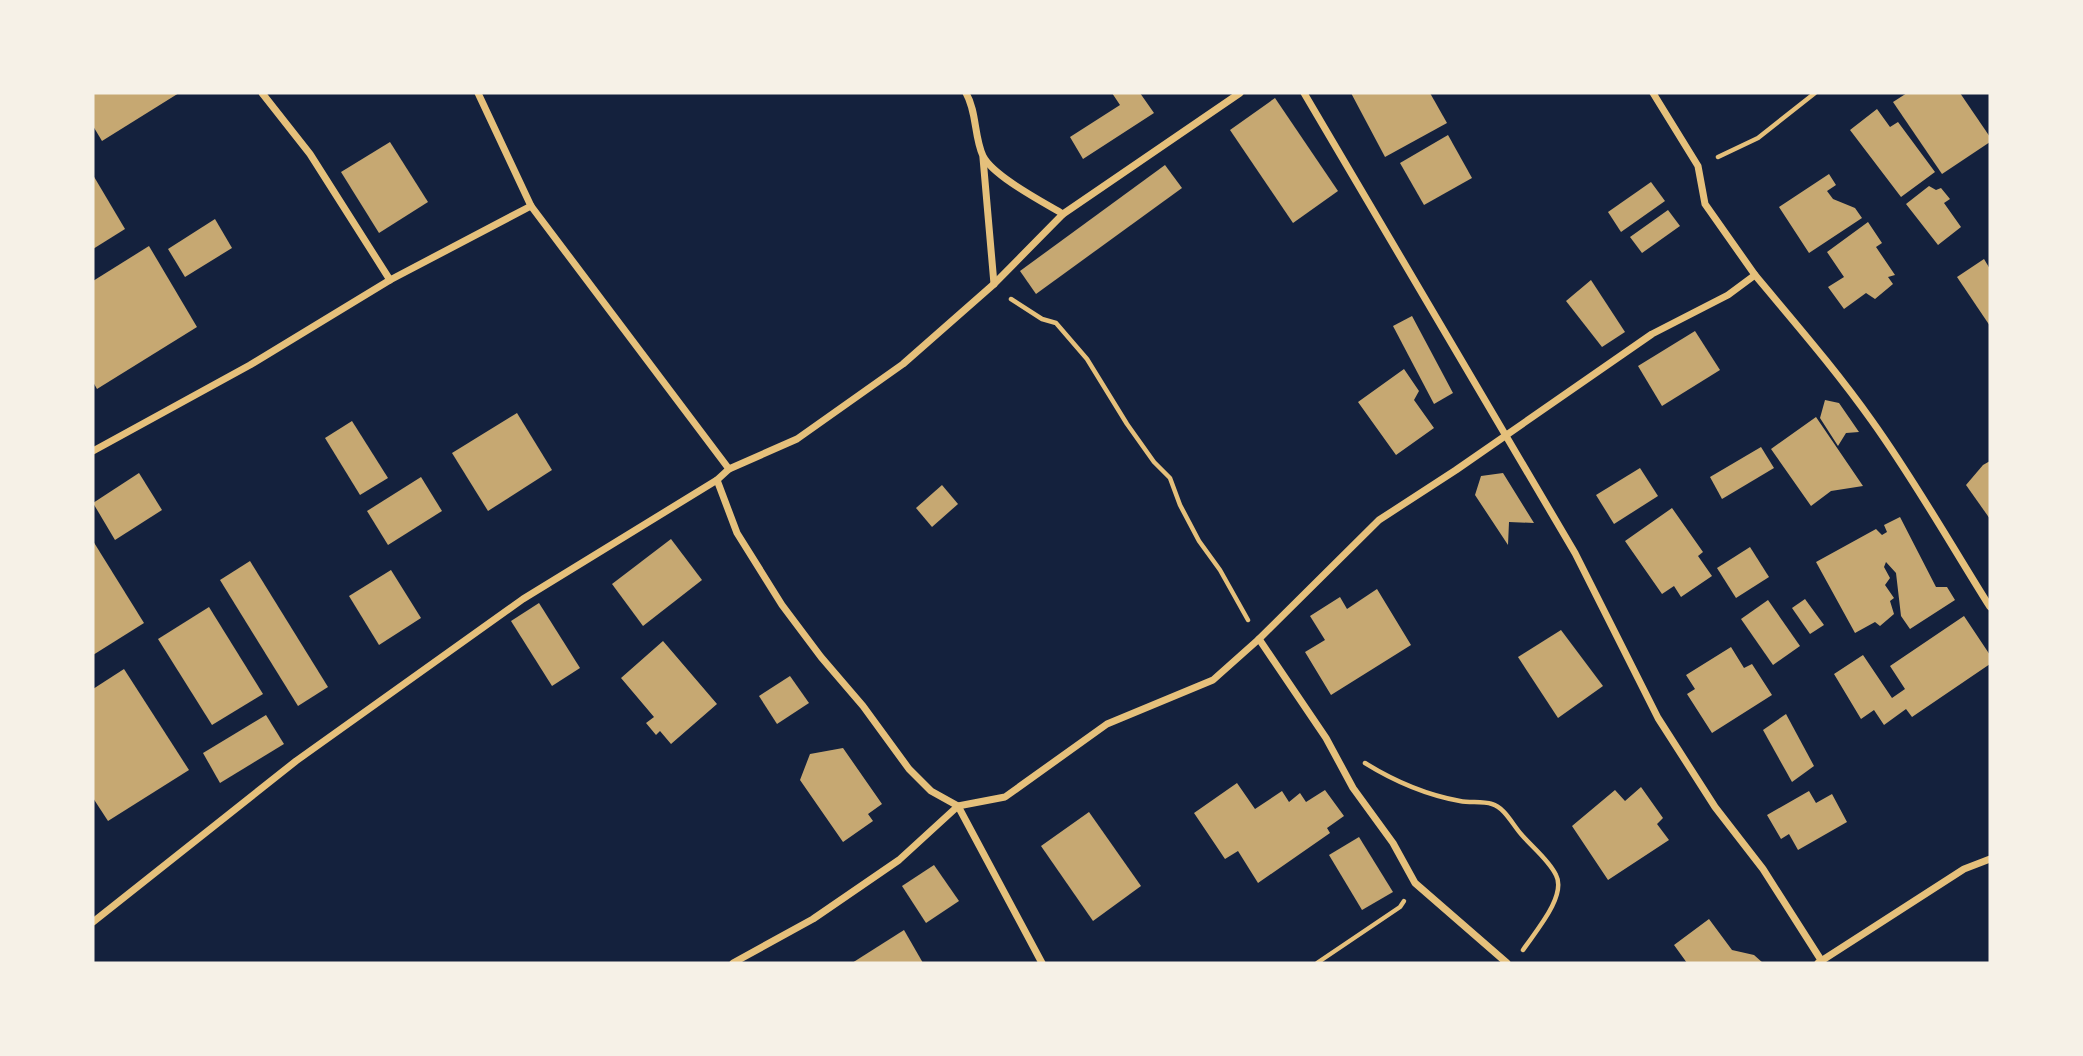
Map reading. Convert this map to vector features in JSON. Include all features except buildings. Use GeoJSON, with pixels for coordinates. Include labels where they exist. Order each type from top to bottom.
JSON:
{"type":"FeatureCollection","features":[{"type":"Feature","properties":{"kind":"street"},"geometry":{"type":"LineString","coordinates":[[262,93],[310,154],[390,280]]}},
{"type":"Feature","properties":{"kind":"street"},"geometry":{"type":"LineString","coordinates":[[478,93],[531,206],[729,469]]}},
{"type":"Feature","properties":{"kind":"street"},"geometry":{"type":"LineString","coordinates":[[966,93],[971,101],[984,158],[995,284]]}},
{"type":"Feature","properties":{"kind":"street"},"geometry":{"type":"LineString","coordinates":[[93,922],[296,761],[523,599],[717,480],[729,469],[797,439],[903,364],[995,284],[1063,214],[1240,93]]}},
{"type":"Feature","properties":{"kind":"street"},"geometry":{"type":"LineString","coordinates":[[1304,93],[1398,248],[1575,553],[1658,718],[1714,807],[1763,869],[1819,962],[1964,869],[1990,859]]}},
{"type":"Feature","properties":{"kind":"street"},"geometry":{"type":"LineString","coordinates":[[1653,93],[1698,166],[1705,204],[1755,275],[1811,341],[1871,420],[1932,509],[1990,607]]}},
{"type":"Feature","properties":{"kind":"street"},"geometry":{"type":"LineString","coordinates":[[984,158],[1012,184],[1063,214]]}},
{"type":"Feature","properties":{"kind":"street"},"geometry":{"type":"LineString","coordinates":[[93,451],[250,365],[390,280],[531,206]]}},
{"type":"Feature","properties":{"kind":"street"},"geometry":{"type":"LineString","coordinates":[[733,963],[813,919],[900,860],[958,806],[1005,797],[1107,724],[1213,680],[1259,639],[1379,520],[1651,334],[1728,295],[1755,275]]}},
{"type":"Feature","properties":{"kind":"street"},"geometry":{"type":"LineString","coordinates":[[717,480],[737,533],[782,605],[916,776],[931,791],[958,806],[1042,963]]}},
{"type":"Feature","properties":{"kind":"street"},"geometry":{"type":"LineString","coordinates":[[1259,639],[1326,738],[1353,788],[1393,843],[1415,883],[1507,963]]}},
{"type":"Feature","properties":{"kind":"path"},"geometry":{"type":"LineString","coordinates":[[1698,166],[1758,138],[1815,93]]}},
{"type":"Feature","properties":{"kind":"path"},"geometry":{"type":"LineString","coordinates":[[995,284],[1017,304],[1042,319],[1056,323],[1087,359],[1127,424],[1154,462],[1170,478],[1180,505],[1199,541],[1220,570],[1259,639]]}},
{"type":"Feature","properties":{"kind":"path"},"geometry":{"type":"LineString","coordinates":[[1326,738],[1369,766],[1433,795],[1458,801],[1493,804],[1503,811],[1557,876],[1559,891],[1548,913],[1520,953]]}},
{"type":"Feature","properties":{"kind":"path"},"geometry":{"type":"LineString","coordinates":[[1317,963],[1400,907],[1415,883]]}}]}
